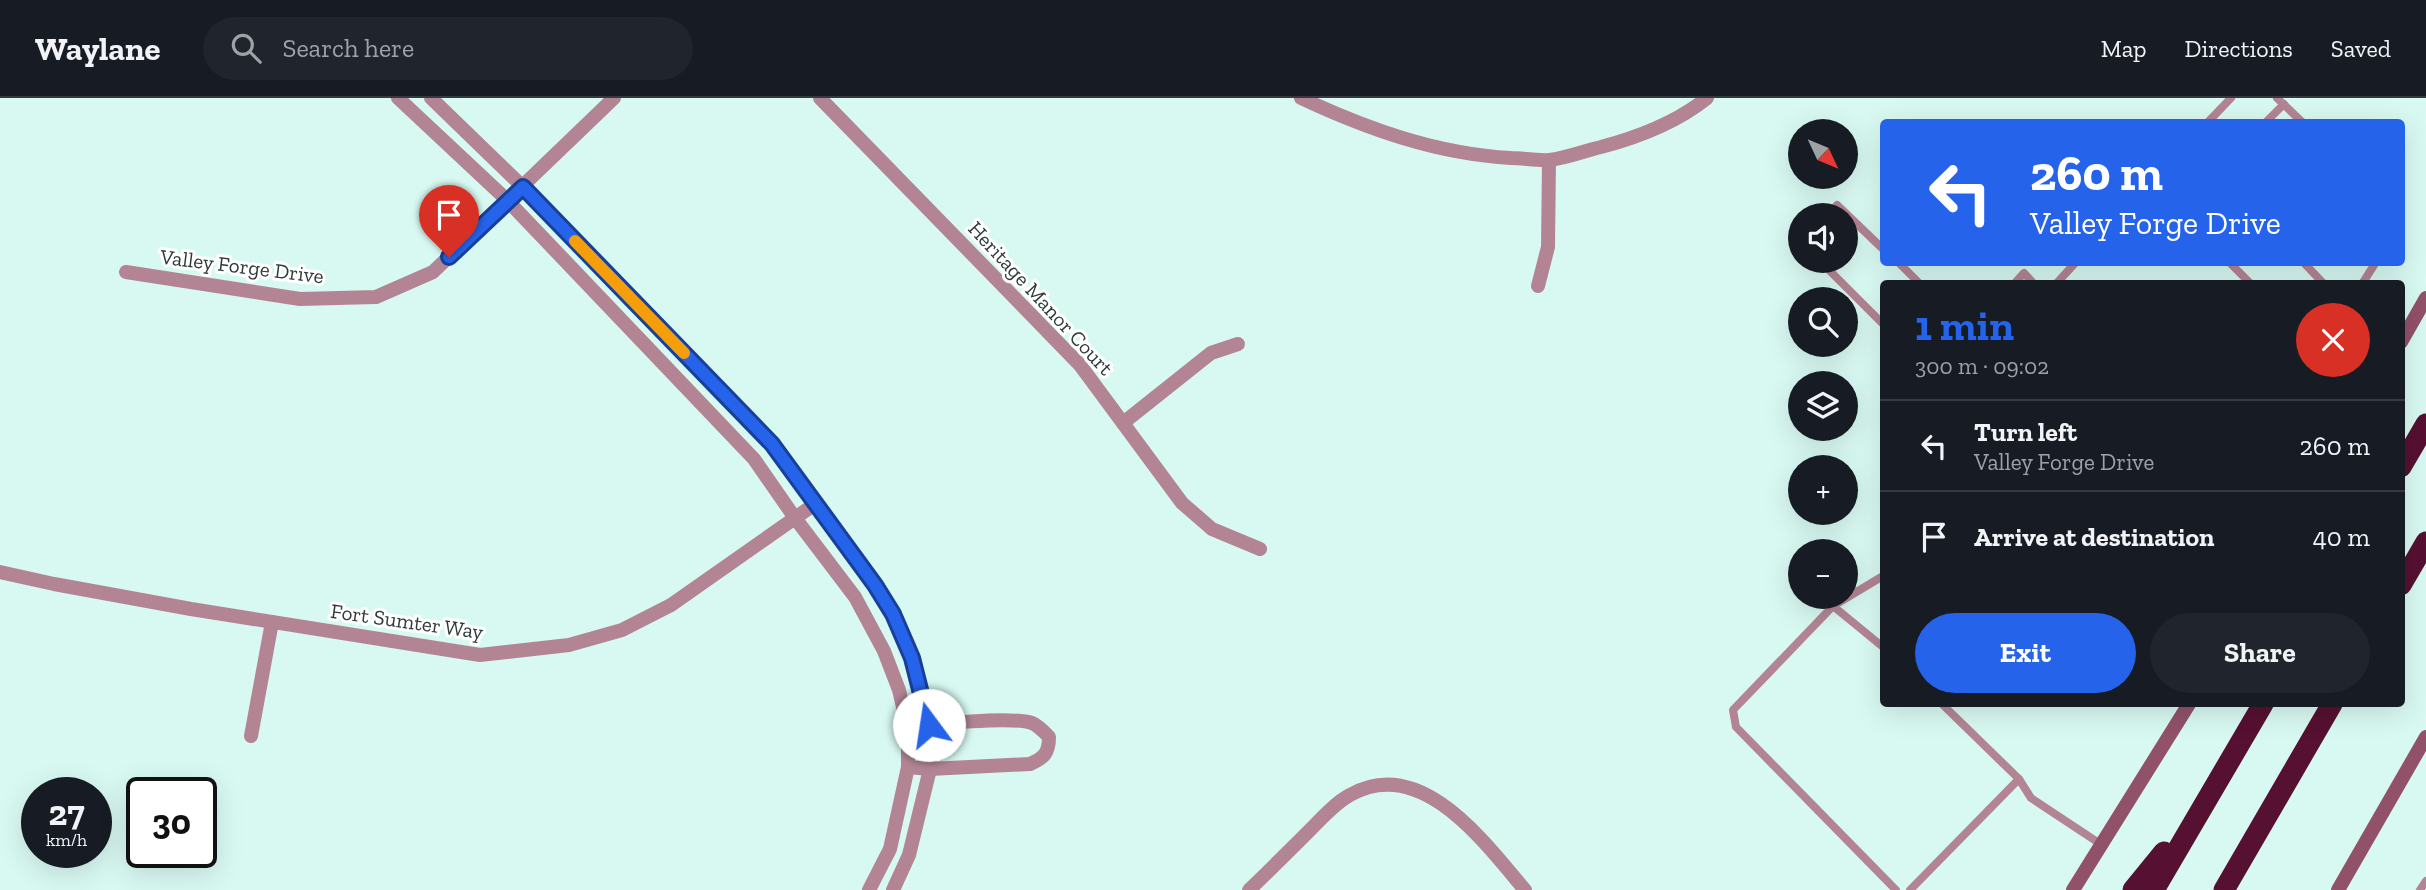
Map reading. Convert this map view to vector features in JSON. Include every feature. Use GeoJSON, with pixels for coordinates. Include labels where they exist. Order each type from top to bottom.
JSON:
{"type":"FeatureCollection","features":[{"type":"Feature","properties":{"kind":"highway"},"geometry":{"type":"LineString","coordinates":[[2405,460],[2426,424]]}},
{"type":"Feature","properties":{"kind":"highway"},"geometry":{"type":"LineString","coordinates":[[2405,578],[2426,542]]}},
{"type":"Feature","properties":{"kind":"highway"},"geometry":{"type":"LineString","coordinates":[[2154,890],[2261,707]]}},
{"type":"Feature","properties":{"kind":"highway"},"geometry":{"type":"LineString","coordinates":[[2224,890],[2330,707]]}},
{"type":"Feature","properties":{"kind":"highway"},"geometry":{"type":"LineString","coordinates":[[2133,890],[2204,805]]}},
{"type":"Feature","properties":{"kind":"highway"},"geometry":{"type":"LineString","coordinates":[[2241,890],[2262,826]]}},
{"type":"Feature","properties":{"kind":"main road"},"geometry":{"type":"LineString","coordinates":[[2405,335],[2426,298]]}},
{"type":"Feature","properties":{"kind":"main road"},"geometry":{"type":"LineString","coordinates":[[2073,890],[2187,707]]}},
{"type":"Feature","properties":{"kind":"main road"},"geometry":{"type":"LineString","coordinates":[[2338,890],[2426,737]]}},
{"type":"Feature","properties":{"kind":"street"},"geometry":{"type":"LineString","coordinates":[[398,98],[508,201],[754,459],[861,608],[884,651],[899,690],[908,728],[908,766],[890,849],[869,890]]}},
{"type":"Feature","properties":{"kind":"street"},"geometry":{"type":"LineString","coordinates":[[431,98],[523,187],[772,444],[875,585],[893,614],[917,673],[929,725],[930,769],[909,855],[893,890]]}},
{"type":"Feature","properties":{"kind":"street","name":"Valley Forge Drive"},"geometry":{"type":"LineString","coordinates":[[126,272],[300,299],[376,297],[433,272],[614,98]]}},
{"type":"Feature","properties":{"kind":"street","name":"Heritage Manor Court"},"geometry":{"type":"LineString","coordinates":[[820,98],[1080,365],[1182,503],[1212,529],[1260,549]]}},
{"type":"Feature","properties":{"kind":"street"},"geometry":{"type":"LineString","coordinates":[[1301,98],[1338,115],[1443,150],[1481,156],[1549,160],[1652,131],[1690,112],[1707,98]]}},
{"type":"Feature","properties":{"kind":"street"},"geometry":{"type":"LineString","coordinates":[[1538,286],[1548,247],[1549,160]]}},
{"type":"Feature","properties":{"kind":"street"},"geometry":{"type":"LineString","coordinates":[[1123,423],[1211,353],[1238,344]]}},
{"type":"Feature","properties":{"kind":"street","name":"Fort Sumter Way"},"geometry":{"type":"LineString","coordinates":[[0,572],[272,622],[480,655],[569,645],[622,630],[671,605],[815,504]]}},
{"type":"Feature","properties":{"kind":"street"},"geometry":{"type":"LineString","coordinates":[[251,736],[272,622]]}},
{"type":"Feature","properties":{"kind":"street"},"geometry":{"type":"LineString","coordinates":[[908,728],[1001,721],[1030,722],[1049,737],[1049,748],[1043,758],[1030,764],[930,769],[908,766]]}},
{"type":"Feature","properties":{"kind":"street"},"geometry":{"type":"LineString","coordinates":[[1249,890],[1330,810],[1350,795],[1373,785],[1395,784],[1415,788],[1457,816],[1525,890]]}},
{"type":"Feature","properties":{"kind":"lane"},"geometry":{"type":"LineString","coordinates":[[2211,119],[2231,98]]}},
{"type":"Feature","properties":{"kind":"lane"},"geometry":{"type":"LineString","coordinates":[[2268,119],[2280,101],[2299,119]]}},
{"type":"Feature","properties":{"kind":"lane"},"geometry":{"type":"LineString","coordinates":[[1858,225],[1880,246]]}},
{"type":"Feature","properties":{"kind":"lane"},"geometry":{"type":"LineString","coordinates":[[1902,266],[1916,280]]}},
{"type":"Feature","properties":{"kind":"lane"},"geometry":{"type":"LineString","coordinates":[[2060,280],[2072,266]]}},
{"type":"Feature","properties":{"kind":"lane"},"geometry":{"type":"LineString","coordinates":[[2233,266],[2247,280]]}},
{"type":"Feature","properties":{"kind":"lane"},"geometry":{"type":"LineString","coordinates":[[2307,266],[2320,280]]}},
{"type":"Feature","properties":{"kind":"lane"},"geometry":{"type":"LineString","coordinates":[[1832,273],[1880,321]]}},
{"type":"Feature","properties":{"kind":"lane"},"geometry":{"type":"LineString","coordinates":[[2018,280],[2024,273],[2030,280]]}},
{"type":"Feature","properties":{"kind":"lane"},"geometry":{"type":"LineString","coordinates":[[1858,591],[1880,578]]}},
{"type":"Feature","properties":{"kind":"lane"},"geometry":{"type":"LineString","coordinates":[[1830,609],[1733,709],[1736,727],[1896,890]]}},
{"type":"Feature","properties":{"kind":"lane"},"geometry":{"type":"LineString","coordinates":[[1837,609],[1880,645]]}},
{"type":"Feature","properties":{"kind":"lane"},"geometry":{"type":"LineString","coordinates":[[1945,707],[2020,779],[2031,798],[2102,845]]}},
{"type":"Feature","properties":{"kind":"lane"},"geometry":{"type":"LineString","coordinates":[[1910,890],[2020,779]]}},
{"type":"Feature","properties":{"kind":"lane"},"geometry":{"type":"LineString","coordinates":[[2420,890],[2426,881]]}},
{"type":"Feature","properties":{"kind":"slow traffic"},"geometry":{"type":"LineString","coordinates":[[575,241],[684,353]]}},
{"type":"Feature","properties":{"kind":"route"},"geometry":{"type":"LineString","coordinates":[[449,257],[523,187],[772,444],[875,585],[893,614],[917,673],[929,725]]}}]}
